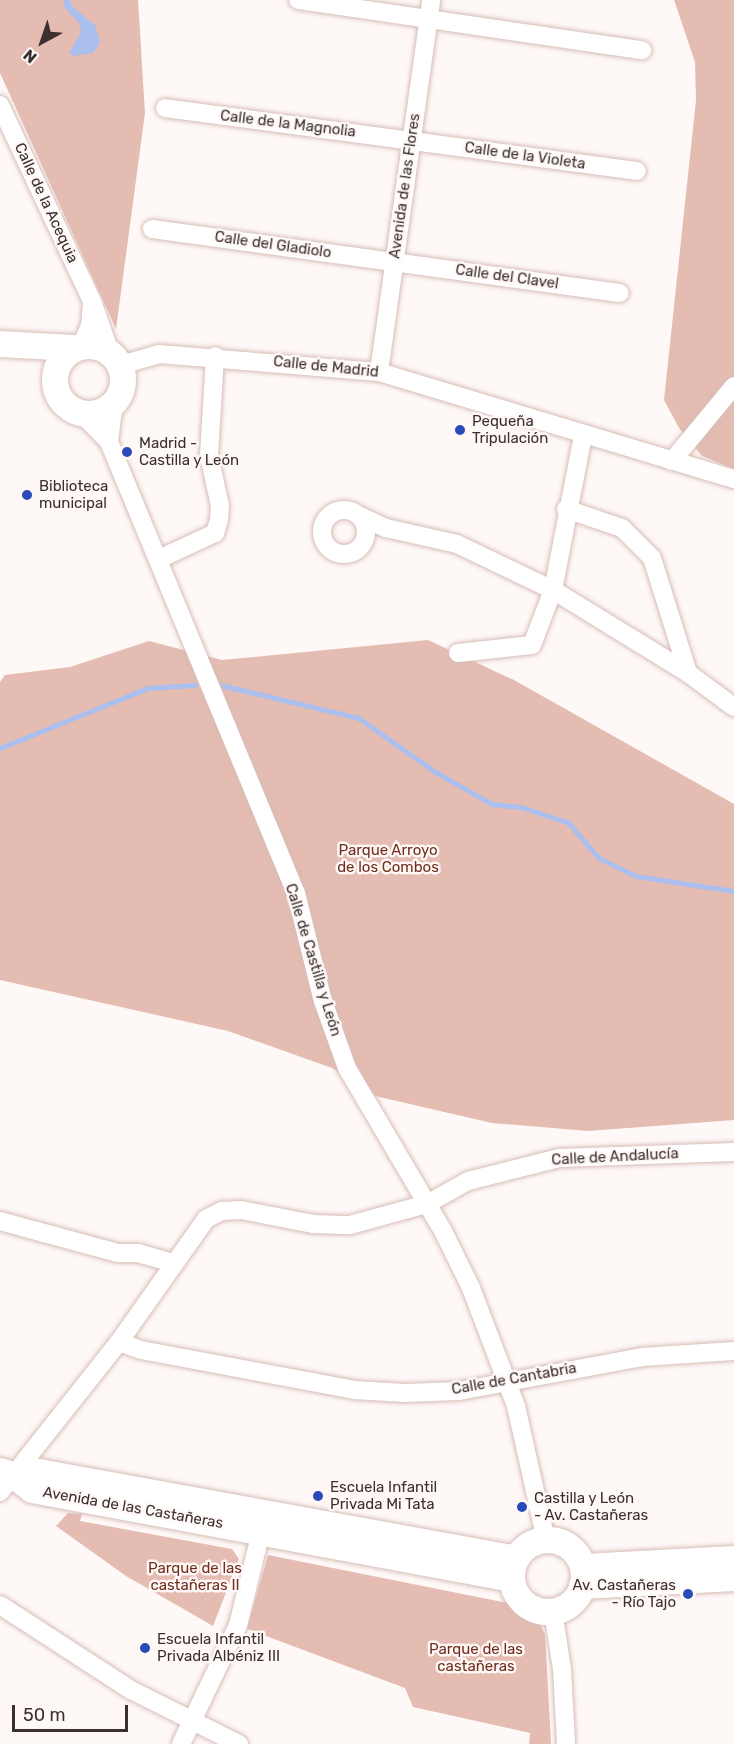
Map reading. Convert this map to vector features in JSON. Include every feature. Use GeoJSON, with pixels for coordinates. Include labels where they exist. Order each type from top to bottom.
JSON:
{"type":"FeatureCollection","features":[{"type":"Feature","properties":{"kind":"street"},"geometry":{"type":"LineString","coordinates":[[298,0],[430,9],[642,50]]}},
{"type":"Feature","properties":{"kind":"street","name":"Avenida de las Flores"},"geometry":{"type":"LineString","coordinates":[[379,372],[430,9]]}},
{"type":"Feature","properties":{"kind":"street","name":"Calle de la Magnolia"},"geometry":{"type":"LineString","coordinates":[[165,108],[412,141]]}},
{"type":"Feature","properties":{"kind":"street","name":"Calle de la Acequia"},"geometry":{"type":"LineString","coordinates":[[2,114],[93,301],[116,359]]}},
{"type":"Feature","properties":{"kind":"street","name":"Calle de la Violeta"},"geometry":{"type":"LineString","coordinates":[[412,141],[637,171]]}},
{"type":"Feature","properties":{"kind":"street","name":"Calle del Gladiolo"},"geometry":{"type":"LineString","coordinates":[[152,228],[394,261]]}},
{"type":"Feature","properties":{"kind":"street","name":"Calle del Clavel"},"geometry":{"type":"LineString","coordinates":[[394,261],[620,293]]}},
{"type":"Feature","properties":{"kind":"street"},"geometry":{"type":"LineString","coordinates":[[54,378],[57,365],[77,347],[90,326],[93,301]]}},
{"type":"Feature","properties":{"kind":"street","name":"Calle de Madrid"},"geometry":{"type":"LineString","coordinates":[[4,344],[100,346],[116,359],[159,354],[215,356],[379,372],[734,479]]}},
{"type":"Feature","properties":{"kind":"street","name":"Calle de Madrid"},"geometry":{"type":"LineString","coordinates":[[4,344],[42,363],[54,378],[62,401],[82,414]]}},
{"type":"Feature","properties":{"kind":"street"},"geometry":{"type":"LineString","coordinates":[[159,559],[215,533],[219,520],[220,506],[208,455],[215,356]]}},
{"type":"Feature","properties":{"kind":"street"},"geometry":{"type":"LineString","coordinates":[[82,414],[97,414],[114,404],[122,390],[116,359]]}},
{"type":"Feature","properties":{"kind":"street"},"geometry":{"type":"LineString","coordinates":[[672,461],[734,386]]}},
{"type":"Feature","properties":{"kind":"street","name":"Calle de Castilla y León"},"geometry":{"type":"LineString","coordinates":[[110,442],[114,404]]}},
{"type":"Feature","properties":{"kind":"street","name":"Calle de Castilla y León"},"geometry":{"type":"LineString","coordinates":[[82,414],[110,442],[296,893],[323,1001],[347,1068],[427,1204],[471,1288],[508,1381],[546,1540]]}},
{"type":"Feature","properties":{"kind":"street"},"geometry":{"type":"LineString","coordinates":[[458,653],[532,645],[553,590],[566,509],[583,435]]}},
{"type":"Feature","properties":{"kind":"street"},"geometry":{"type":"LineString","coordinates":[[566,509],[622,528],[652,558],[688,673]]}},
{"type":"Feature","properties":{"kind":"street"},"geometry":{"type":"LineString","coordinates":[[403,532],[357,549],[336,552],[325,542],[323,529],[334,512],[347,510],[403,532],[457,544],[553,590],[688,673],[734,706]]}},
{"type":"Feature","properties":{"kind":"street"},"geometry":{"type":"LineString","coordinates":[[357,549],[366,529],[360,516]]}},
{"type":"Feature","properties":{"kind":"street","name":"Calle de Andalucía"},"geometry":{"type":"LineString","coordinates":[[4,1479],[118,1342],[172,1263],[206,1219],[222,1211],[241,1210],[313,1224],[350,1225],[427,1204],[468,1181],[559,1158],[734,1152]]}},
{"type":"Feature","properties":{"kind":"street"},"geometry":{"type":"LineString","coordinates":[[0,1221],[118,1253],[138,1253],[172,1263]]}},
{"type":"Feature","properties":{"kind":"street","name":"Calle de Cantabria"},"geometry":{"type":"LineString","coordinates":[[118,1342],[141,1350],[354,1390],[459,1391],[642,1357],[734,1351]]}},
{"type":"Feature","properties":{"kind":"street","name":"Avenida de las Castañeras"},"geometry":{"type":"LineString","coordinates":[[4,1479],[39,1472],[514,1569]]}},
{"type":"Feature","properties":{"kind":"street","name":"Avenida de las Castañeras"},"geometry":{"type":"LineString","coordinates":[[4,1479],[32,1490],[261,1532],[514,1569]]}},
{"type":"Feature","properties":{"kind":"street"},"geometry":{"type":"LineString","coordinates":[[181,1744],[237,1625],[261,1532]]}},
{"type":"Feature","properties":{"kind":"street"},"geometry":{"type":"LineString","coordinates":[[546,1540],[564,1544],[583,1577],[570,1604],[553,1611],[532,1608],[519,1598],[514,1569],[529,1545],[546,1540]]}},
{"type":"Feature","properties":{"kind":"street"},"geometry":{"type":"LineString","coordinates":[[583,1577],[734,1559]]}},
{"type":"Feature","properties":{"kind":"street"},"geometry":{"type":"LineString","coordinates":[[583,1577],[734,1578]]}},
{"type":"Feature","properties":{"kind":"street"},"geometry":{"type":"LineString","coordinates":[[0,1605],[73,1655],[191,1723],[239,1744]]}},
{"type":"Feature","properties":{"kind":"street"},"geometry":{"type":"LineString","coordinates":[[553,1611],[562,1669],[566,1744]]}},
{"type":"Feature","properties":{"kind":"green space"},"geometry":{"type":"Polygon","coordinates":[[[0,0],[138,0],[145,113],[116,329],[0,73],[0,0]]]}},
{"type":"Feature","properties":{"kind":"green space"},"geometry":{"type":"Polygon","coordinates":[[[674,0],[734,0],[734,469],[702,456],[679,428],[664,400],[696,100],[695,62],[674,0]]]}},
{"type":"Feature","properties":{"kind":"green space","name":"Parque Arroyo de los Combos"},"geometry":{"type":"Polygon","coordinates":[[[428,640],[514,680],[734,804],[734,1120],[588,1131],[492,1123],[375,1096],[332,1068],[228,1031],[0,980],[0,682],[5,675],[70,667],[149,641],[222,660],[428,640]]]}},
{"type":"Feature","properties":{"kind":"green space","name":"Parque de las castañeras II"},"geometry":{"type":"Polygon","coordinates":[[[68,1513],[82,1514],[80,1521],[232,1549],[239,1559],[213,1626],[126,1576],[56,1526],[68,1513]]]}},
{"type":"Feature","properties":{"kind":"green space","name":"Parque de las castañeras"},"geometry":{"type":"Polygon","coordinates":[[[268,1555],[532,1608],[545,1634],[551,1744],[529,1744],[530,1733],[413,1707],[405,1688],[247,1629],[268,1555]]]}},
{"type":"Feature","properties":{"kind":"water"},"geometry":{"type":"Polygon","coordinates":[[[64,0],[70,0],[72,6],[95,25],[100,43],[93,53],[73,56],[69,53],[81,32],[79,23],[64,7],[64,0]]]}},
{"type":"Feature","properties":{"kind":"waterway"},"geometry":{"type":"LineString","coordinates":[[217,684],[359,718],[434,771],[492,804],[521,807],[569,823],[599,858],[636,876],[734,891]]}},
{"type":"Feature","properties":{"kind":"waterway"},"geometry":{"type":"LineString","coordinates":[[0,748],[148,688],[195,685]]}},
{"type":"Feature","properties":{"kind":"place","name":"Pequeña Tripulación"},"geometry":{"type":"Point","coordinates":[460,430]}},
{"type":"Feature","properties":{"kind":"place","name":"Madrid - Castilla y León"},"geometry":{"type":"Point","coordinates":[127,452]}},
{"type":"Feature","properties":{"kind":"place","name":"Biblioteca municipal"},"geometry":{"type":"Point","coordinates":[27,495]}},
{"type":"Feature","properties":{"kind":"place","name":"Escuela Infantil Privada Mi Tata"},"geometry":{"type":"Point","coordinates":[318,1496]}},
{"type":"Feature","properties":{"kind":"place","name":"Castilla y León - Av. Castañeras"},"geometry":{"type":"Point","coordinates":[522,1507]}},
{"type":"Feature","properties":{"kind":"place","name":"Av. Castañeras - Río Tajo"},"geometry":{"type":"Point","coordinates":[688,1594]}},
{"type":"Feature","properties":{"kind":"place","name":"Escuela Infantil Privada Albéniz III"},"geometry":{"type":"Point","coordinates":[145,1648]}}]}
